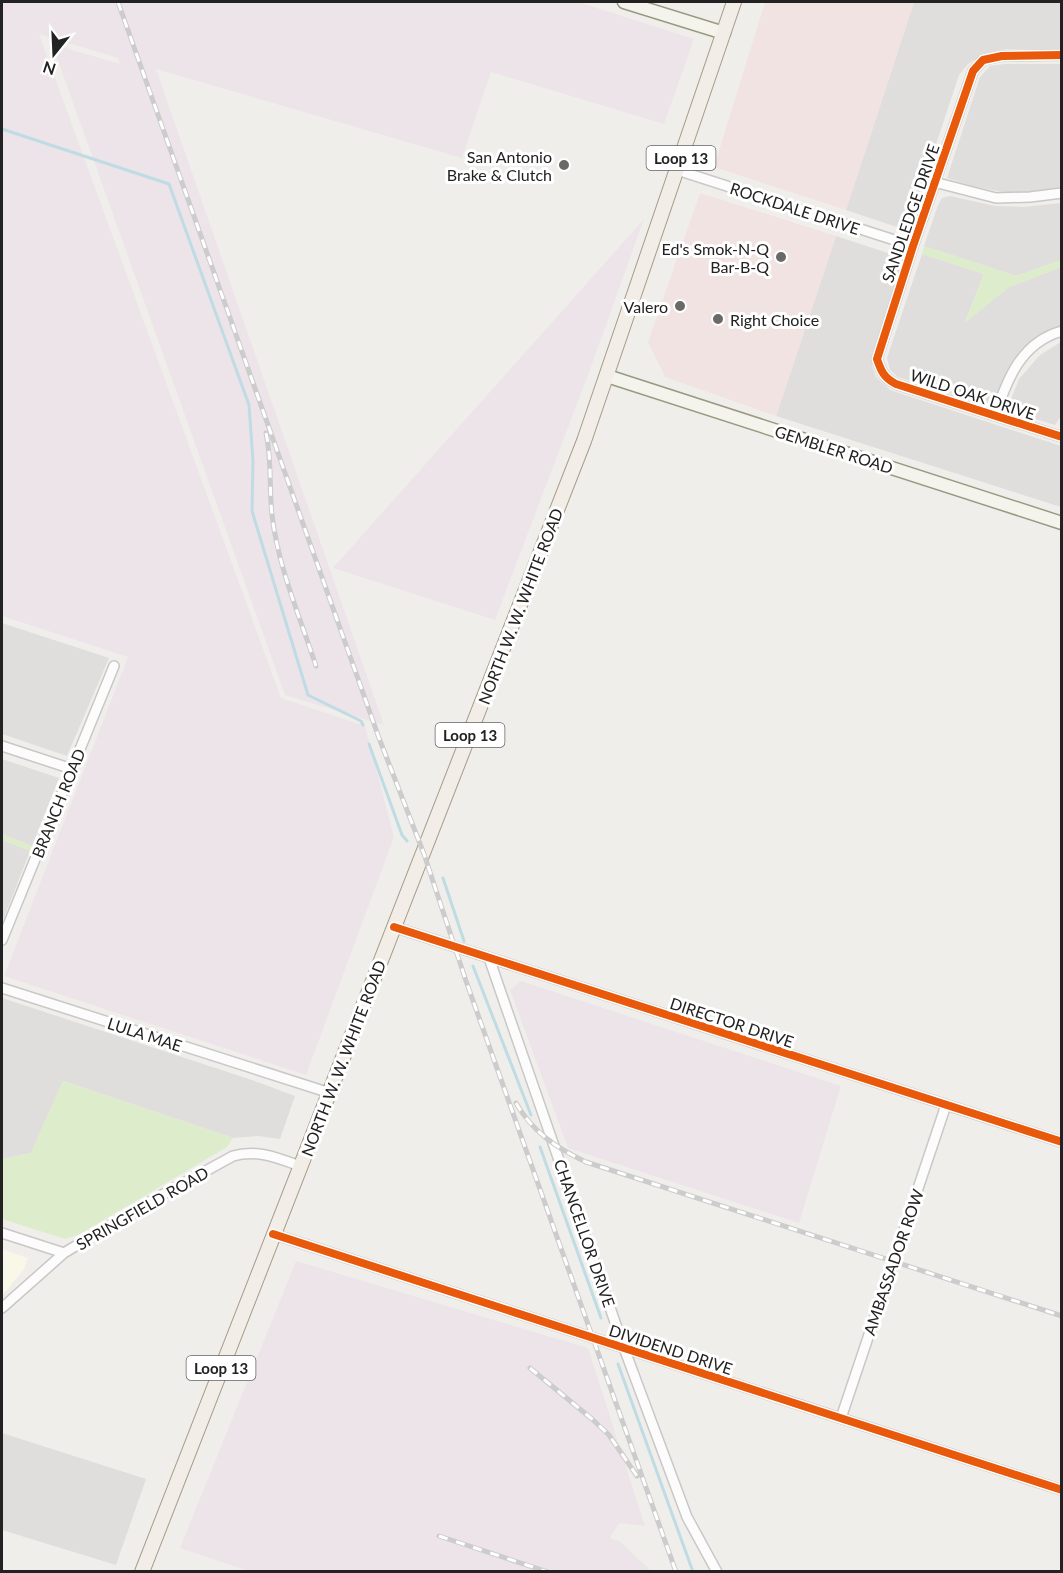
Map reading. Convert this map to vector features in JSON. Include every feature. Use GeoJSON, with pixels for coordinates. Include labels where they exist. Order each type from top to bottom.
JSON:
{"type":"FeatureCollection","features":[{"type":"Feature","properties":{"kind":"main road"},"geometry":{"type":"LineString","coordinates":[[624,2],[724,33]]}},
{"type":"Feature","properties":{"kind":"main road","name":"NORTH W. W. WHITE ROAD"},"geometry":{"type":"LineString","coordinates":[[142,1572],[550,530],[607,376],[734,2]]}},
{"type":"Feature","properties":{"kind":"main road","name":"GEMBLER ROAD"},"geometry":{"type":"LineString","coordinates":[[607,376],[1062,523]]}},
{"type":"Feature","properties":{"kind":"street","name":"SANDLEDGE DRIVE"},"geometry":{"type":"LineString","coordinates":[[881,371],[877,359],[934,182],[973,71],[989,58],[1062,55]]}},
{"type":"Feature","properties":{"kind":"street","name":"ROCKDALE DRIVE"},"geometry":{"type":"LineString","coordinates":[[677,170],[913,246]]}},
{"type":"Feature","properties":{"kind":"street"},"geometry":{"type":"LineString","coordinates":[[934,182],[996,198],[1062,193]]}},
{"type":"Feature","properties":{"kind":"street"},"geometry":{"type":"LineString","coordinates":[[995,415],[1016,364],[1041,340],[1062,331]]}},
{"type":"Feature","properties":{"kind":"street","name":"WILD OAK DRIVE"},"geometry":{"type":"LineString","coordinates":[[881,371],[886,379],[896,384],[1062,437]]}},
{"type":"Feature","properties":{"kind":"street","name":"BRANCH ROAD"},"geometry":{"type":"LineString","coordinates":[[2,940],[114,666]]}},
{"type":"Feature","properties":{"kind":"street"},"geometry":{"type":"LineString","coordinates":[[2,746],[72,769]]}},
{"type":"Feature","properties":{"kind":"street","name":"DIRECTOR DRIVE"},"geometry":{"type":"LineString","coordinates":[[394,927],[1062,1142]]}},
{"type":"Feature","properties":{"kind":"street","name":"CHANCELLOR DRIVE"},"geometry":{"type":"LineString","coordinates":[[489,958],[624,1348],[687,1517],[717,1572]]}},
{"type":"Feature","properties":{"kind":"street","name":"LULA MAE"},"geometry":{"type":"LineString","coordinates":[[2,988],[330,1093]]}},
{"type":"Feature","properties":{"kind":"street","name":"AMBASSADOR ROW"},"geometry":{"type":"LineString","coordinates":[[841,1418],[946,1105]]}},
{"type":"Feature","properties":{"kind":"street","name":"SPRINGFIELD ROAD"},"geometry":{"type":"LineString","coordinates":[[2,1308],[64,1253],[140,1207],[233,1156],[243,1153],[262,1154],[300,1166]]}},
{"type":"Feature","properties":{"kind":"street"},"geometry":{"type":"LineString","coordinates":[[2,1233],[64,1253]]}},
{"type":"Feature","properties":{"kind":"street","name":"DIVIDEND DRIVE"},"geometry":{"type":"LineString","coordinates":[[273,1234],[1062,1490]]}},
{"type":"Feature","properties":{"kind":"shaded area"},"geometry":{"type":"Polygon","coordinates":[[[2,2],[578,2],[694,39],[664,124],[491,72],[462,158],[156,69],[384,725],[285,695],[52,44],[120,64],[118,58],[39,34],[281,698],[365,726],[394,837],[306,1075],[4,976],[128,657],[2,616],[2,2]]]}},
{"type":"Feature","properties":{"kind":"shaded area"},"geometry":{"type":"Polygon","coordinates":[[[765,2],[914,2],[846,210],[714,167],[765,2]]]}},
{"type":"Feature","properties":{"kind":"shaded area"},"geometry":{"type":"Polygon","coordinates":[[[914,2],[1061,2],[1061,49],[1007,49],[984,54],[968,64],[959,75],[909,226],[900,228],[846,210],[914,2]]]}},
{"type":"Feature","properties":{"kind":"shaded area"},"geometry":{"type":"Polygon","coordinates":[[[1061,64],[1061,187],[1031,192],[1002,192],[947,178],[980,77],[990,66],[1061,64]]]}},
{"type":"Feature","properties":{"kind":"shaded area"},"geometry":{"type":"Polygon","coordinates":[[[700,193],[836,236],[776,416],[665,377],[648,342],[700,193]]]}},
{"type":"Feature","properties":{"kind":"shaded area"},"geometry":{"type":"Polygon","coordinates":[[[950,196],[995,206],[1023,207],[1061,203],[1061,260],[1016,276],[924,246],[938,205],[942,198],[950,196]]]}},
{"type":"Feature","properties":{"kind":"shaded area"},"geometry":{"type":"Polygon","coordinates":[[[644,219],[591,367],[495,620],[333,568],[644,219]]]}},
{"type":"Feature","properties":{"kind":"shaded area"},"geometry":{"type":"Polygon","coordinates":[[[836,236],[888,253],[901,264],[872,357],[876,377],[890,390],[1061,446],[1061,507],[776,416],[836,236]]]}},
{"type":"Feature","properties":{"kind":"shaded area"},"geometry":{"type":"Polygon","coordinates":[[[922,254],[984,274],[965,322],[1009,287],[1061,267],[1061,326],[1031,343],[1016,358],[992,402],[984,404],[898,377],[890,370],[887,358],[922,254]]]}},
{"type":"Feature","properties":{"kind":"shaded area"},"geometry":{"type":"Polygon","coordinates":[[[1061,342],[1061,416],[1055,425],[1016,413],[1011,407],[1011,399],[1019,379],[1040,355],[1061,342]]]}},
{"type":"Feature","properties":{"kind":"shaded area"},"geometry":{"type":"Polygon","coordinates":[[[2,623],[109,658],[67,756],[2,734],[2,623]]]}},
{"type":"Feature","properties":{"kind":"shaded area"},"geometry":{"type":"Polygon","coordinates":[[[2,759],[59,778],[32,846],[2,834],[2,759]]]}},
{"type":"Feature","properties":{"kind":"shaded area"},"geometry":{"type":"Polygon","coordinates":[[[2,840],[30,851],[2,923],[2,840]]]}},
{"type":"Feature","properties":{"kind":"shaded area"},"geometry":{"type":"Polygon","coordinates":[[[521,981],[841,1086],[799,1223],[568,1148],[510,990],[521,981]]]}},
{"type":"Feature","properties":{"kind":"shaded area"},"geometry":{"type":"Polygon","coordinates":[[[2,998],[295,1096],[280,1139],[258,1136],[233,1138],[63,1081],[31,1153],[2,1159],[2,998]]]}},
{"type":"Feature","properties":{"kind":"shaded area"},"geometry":{"type":"Polygon","coordinates":[[[2,1249],[28,1258],[24,1269],[2,1296],[2,1249]]]}},
{"type":"Feature","properties":{"kind":"shaded area"},"geometry":{"type":"Polygon","coordinates":[[[296,1261],[588,1348],[645,1526],[619,1523],[610,1538],[621,1542],[651,1571],[251,1572],[180,1548],[296,1261]]]}},
{"type":"Feature","properties":{"kind":"shaded area"},"geometry":{"type":"Polygon","coordinates":[[[2,1433],[146,1479],[116,1565],[2,1530],[2,1433]]]}},
{"type":"Feature","properties":{"kind":"green space"},"geometry":{"type":"Polygon","coordinates":[[[924,246],[1016,276],[1061,260],[1061,267],[1009,287],[965,323],[984,274],[922,254],[924,246]]]}},
{"type":"Feature","properties":{"kind":"green space"},"geometry":{"type":"Polygon","coordinates":[[[2,834],[32,846],[30,851],[2,840],[2,834]]]}},
{"type":"Feature","properties":{"kind":"green space"},"geometry":{"type":"Polygon","coordinates":[[[63,1081],[233,1138],[227,1147],[78,1235],[65,1239],[2,1219],[2,1159],[31,1153],[63,1081]]]}},
{"type":"Feature","properties":{"kind":"waterway"},"geometry":{"type":"LineString","coordinates":[[2,129],[169,184],[249,405],[253,461],[252,511],[308,695],[361,721],[363,725]]}},
{"type":"Feature","properties":{"kind":"waterway"},"geometry":{"type":"LineString","coordinates":[[369,744],[402,835],[407,841]]}},
{"type":"Feature","properties":{"kind":"waterway"},"geometry":{"type":"LineString","coordinates":[[443,878],[464,941]]}},
{"type":"Feature","properties":{"kind":"waterway"},"geometry":{"type":"LineString","coordinates":[[473,966],[531,1115]]}},
{"type":"Feature","properties":{"kind":"waterway"},"geometry":{"type":"LineString","coordinates":[[540,1147],[601,1318]]}},
{"type":"Feature","properties":{"kind":"waterway"},"geometry":{"type":"LineString","coordinates":[[618,1364],[693,1572]]}},
{"type":"Feature","properties":{"kind":"railway"},"geometry":{"type":"LineString","coordinates":[[118,2],[379,738],[424,854],[466,981],[676,1572]]}},
{"type":"Feature","properties":{"kind":"railway"},"geometry":{"type":"LineString","coordinates":[[266,433],[271,505],[279,554],[316,666]]}},
{"type":"Feature","properties":{"kind":"railway"},"geometry":{"type":"LineString","coordinates":[[516,1103],[529,1122],[546,1138],[586,1162],[1062,1316]]}},
{"type":"Feature","properties":{"kind":"railway"},"geometry":{"type":"LineString","coordinates":[[530,1368],[609,1435],[637,1476]]}},
{"type":"Feature","properties":{"kind":"railway"},"geometry":{"type":"LineString","coordinates":[[439,1536],[548,1572]]}},
{"type":"Feature","properties":{"kind":"cycle path"},"geometry":{"type":"LineString","coordinates":[[1062,55],[1002,56],[983,60],[973,71],[877,359],[883,374],[896,384],[1062,437]]}},
{"type":"Feature","properties":{"kind":"cycle path"},"geometry":{"type":"LineString","coordinates":[[394,927],[1062,1142]]}},
{"type":"Feature","properties":{"kind":"cycle path"},"geometry":{"type":"LineString","coordinates":[[273,1234],[1062,1490]]}},
{"type":"Feature","properties":{"kind":"place","name":"San Antonio Brake & Clutch"},"geometry":{"type":"Point","coordinates":[564,165]}},
{"type":"Feature","properties":{"kind":"place","name":"Ed's Smok-N-Q Bar-B-Q"},"geometry":{"type":"Point","coordinates":[781,257]}},
{"type":"Feature","properties":{"kind":"place","name":"Valero"},"geometry":{"type":"Point","coordinates":[680,306]}},
{"type":"Feature","properties":{"kind":"place","name":"Right Choice"},"geometry":{"type":"Point","coordinates":[718,319]}}]}
